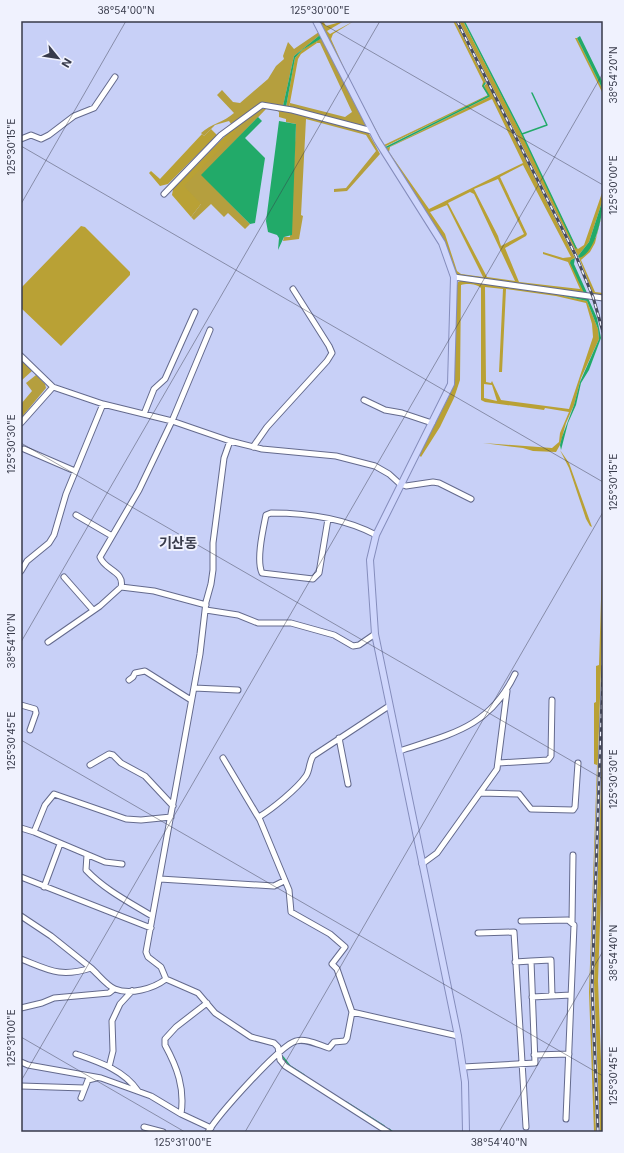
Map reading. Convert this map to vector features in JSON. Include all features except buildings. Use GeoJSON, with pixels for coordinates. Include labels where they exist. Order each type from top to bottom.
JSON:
{"type":"FeatureCollection","features":[{"type":"Feature","properties":{"kind":"main road"},"geometry":{"type":"LineString","coordinates":[[316,21],[372,131],[442,243],[454,277],[451,384],[376,534],[370,560],[375,634],[458,1036],[467,1103],[466,1132]]}},
{"type":"Feature","properties":{"kind":"street"},"geometry":{"type":"LineString","coordinates":[[21,139],[31,135],[41,139],[49,136],[74,116],[94,108],[115,77]]}},
{"type":"Feature","properties":{"kind":"street"},"geometry":{"type":"LineString","coordinates":[[164,194],[221,135],[262,105],[292,110],[372,131]]}},
{"type":"Feature","properties":{"kind":"street"},"geometry":{"type":"LineString","coordinates":[[454,277],[603,298]]}},
{"type":"Feature","properties":{"kind":"street"},"geometry":{"type":"LineString","coordinates":[[253,447],[267,427],[327,361],[332,353],[294,289]]}},
{"type":"Feature","properties":{"kind":"street"},"geometry":{"type":"LineString","coordinates":[[144,414],[154,389],[165,379],[195,312]]}},
{"type":"Feature","properties":{"kind":"street"},"geometry":{"type":"LineString","coordinates":[[48,642],[93,610],[121,587],[122,582],[120,577],[101,562],[100,557],[140,490],[172,421],[210,330]]}},
{"type":"Feature","properties":{"kind":"street"},"geometry":{"type":"LineString","coordinates":[[21,356],[53,387],[103,404],[172,421],[230,441],[253,447],[336,456],[376,466],[389,474],[400,484],[406,486],[433,482],[439,483],[471,499]]}},
{"type":"Feature","properties":{"kind":"street"},"geometry":{"type":"LineString","coordinates":[[21,423],[53,387]]}},
{"type":"Feature","properties":{"kind":"street"},"geometry":{"type":"LineString","coordinates":[[364,400],[385,410],[432,423]]}},
{"type":"Feature","properties":{"kind":"street"},"geometry":{"type":"LineString","coordinates":[[21,571],[27,561],[49,543],[54,535],[75,471],[103,404]]}},
{"type":"Feature","properties":{"kind":"street"},"geometry":{"type":"LineString","coordinates":[[230,441],[224,458],[213,542],[212,577],[194,688],[146,952],[148,957],[161,967],[166,980],[198,993],[215,1013],[251,1037],[274,1043],[278,1047],[280,1060],[292,1071],[388,1132]]}},
{"type":"Feature","properties":{"kind":"street"},"geometry":{"type":"LineString","coordinates":[[24,449],[75,471]]}},
{"type":"Feature","properties":{"kind":"street"},"geometry":{"type":"LineString","coordinates":[[328,519],[319,573],[313,580],[262,573],[260,562],[266,515],[271,513],[313,516],[328,519],[368,530],[376,534]]}},
{"type":"Feature","properties":{"kind":"street"},"geometry":{"type":"LineString","coordinates":[[76,515],[112,536]]}},
{"type":"Feature","properties":{"kind":"street"},"geometry":{"type":"LineString","coordinates":[[64,577],[93,610]]}},
{"type":"Feature","properties":{"kind":"street"},"geometry":{"type":"LineString","coordinates":[[121,587],[154,591],[238,615],[258,623],[291,622],[334,636],[353,646],[359,645],[375,634]]}},
{"type":"Feature","properties":{"kind":"street"},"geometry":{"type":"LineString","coordinates":[[129,680],[135,673],[145,671],[192,700]]}},
{"type":"Feature","properties":{"kind":"street"},"geometry":{"type":"LineString","coordinates":[[399,751],[457,732],[472,725],[501,699],[507,691],[515,674]]}},
{"type":"Feature","properties":{"kind":"street"},"geometry":{"type":"LineString","coordinates":[[194,688],[238,690]]}},
{"type":"Feature","properties":{"kind":"street"},"geometry":{"type":"LineString","coordinates":[[422,864],[437,853],[497,769],[499,763],[498,752],[507,691]]}},
{"type":"Feature","properties":{"kind":"street"},"geometry":{"type":"LineString","coordinates":[[499,763],[548,760],[551,756],[552,700]]}},
{"type":"Feature","properties":{"kind":"street"},"geometry":{"type":"LineString","coordinates":[[21,705],[35,709],[36,713],[30,730]]}},
{"type":"Feature","properties":{"kind":"street"},"geometry":{"type":"LineString","coordinates":[[259,817],[276,805],[306,776],[309,761],[313,756],[389,706]]}},
{"type":"Feature","properties":{"kind":"street"},"geometry":{"type":"LineString","coordinates":[[339,738],[348,784]]}},
{"type":"Feature","properties":{"kind":"street"},"geometry":{"type":"LineString","coordinates":[[90,765],[109,754],[113,755],[120,762],[145,776],[173,806]]}},
{"type":"Feature","properties":{"kind":"street"},"geometry":{"type":"LineString","coordinates":[[21,1062],[28,1065],[101,1078],[139,1091],[151,1096],[210,1130],[261,1068],[280,1054],[284,1047],[297,1040],[304,1040],[329,1048],[334,1042],[345,1042],[352,1012],[337,969],[332,964],[345,947],[330,934],[290,912],[289,890],[284,881],[259,817],[223,758]]}},
{"type":"Feature","properties":{"kind":"street"},"geometry":{"type":"LineString","coordinates":[[480,793],[519,794],[531,809],[573,810],[575,807],[578,763]]}},
{"type":"Feature","properties":{"kind":"street"},"geometry":{"type":"LineString","coordinates":[[34,832],[45,806],[54,794],[126,819],[141,820],[171,818]]}},
{"type":"Feature","properties":{"kind":"street"},"geometry":{"type":"LineString","coordinates":[[21,828],[105,862],[122,864]]}},
{"type":"Feature","properties":{"kind":"street"},"geometry":{"type":"LineString","coordinates":[[44,887],[60,844]]}},
{"type":"Feature","properties":{"kind":"street"},"geometry":{"type":"LineString","coordinates":[[87,855],[86,870],[103,887],[152,916]]}},
{"type":"Feature","properties":{"kind":"street"},"geometry":{"type":"LineString","coordinates":[[566,1119],[574,929],[572,922],[573,855]]}},
{"type":"Feature","properties":{"kind":"street"},"geometry":{"type":"LineString","coordinates":[[21,877],[150,928]]}},
{"type":"Feature","properties":{"kind":"street"},"geometry":{"type":"LineString","coordinates":[[160,879],[274,886],[284,881]]}},
{"type":"Feature","properties":{"kind":"street"},"geometry":{"type":"LineString","coordinates":[[21,916],[51,936],[91,968],[114,989],[132,991],[147,990],[166,980]]}},
{"type":"Feature","properties":{"kind":"street"},"geometry":{"type":"LineString","coordinates":[[521,921],[568,920],[572,922]]}},
{"type":"Feature","properties":{"kind":"street"},"geometry":{"type":"LineString","coordinates":[[478,933],[514,932],[526,1127]]}},
{"type":"Feature","properties":{"kind":"street"},"geometry":{"type":"LineString","coordinates":[[21,959],[56,973],[67,974],[91,968]]}},
{"type":"Feature","properties":{"kind":"street"},"geometry":{"type":"LineString","coordinates":[[515,962],[551,960],[552,996]]}},
{"type":"Feature","properties":{"kind":"street"},"geometry":{"type":"LineString","coordinates":[[463,1067],[534,1063],[531,961]]}},
{"type":"Feature","properties":{"kind":"street"},"geometry":{"type":"LineString","coordinates":[[21,1008],[42,1004],[54,998],[109,993],[114,989]]}},
{"type":"Feature","properties":{"kind":"street"},"geometry":{"type":"LineString","coordinates":[[109,1067],[113,1051],[112,1021],[120,1004],[132,991]]}},
{"type":"Feature","properties":{"kind":"street"},"geometry":{"type":"LineString","coordinates":[[532,997],[571,995]]}},
{"type":"Feature","properties":{"kind":"street"},"geometry":{"type":"LineString","coordinates":[[181,1114],[183,1094],[179,1077],[165,1045],[165,1039],[176,1027],[207,1003]]}},
{"type":"Feature","properties":{"kind":"street"},"geometry":{"type":"LineString","coordinates":[[352,1012],[458,1036]]}},
{"type":"Feature","properties":{"kind":"street"},"geometry":{"type":"LineString","coordinates":[[76,1054],[109,1067],[128,1079],[139,1091]]}},
{"type":"Feature","properties":{"kind":"street"},"geometry":{"type":"LineString","coordinates":[[534,1055],[569,1054]]}},
{"type":"Feature","properties":{"kind":"street"},"geometry":{"type":"LineString","coordinates":[[81,1098],[88,1080],[101,1078]]}},
{"type":"Feature","properties":{"kind":"street"},"geometry":{"type":"LineString","coordinates":[[21,1086],[84,1088]]}},
{"type":"Feature","properties":{"kind":"street"},"geometry":{"type":"LineString","coordinates":[[144,1127],[163,1132]]}},
{"type":"Feature","properties":{"kind":"shaded area"},"geometry":{"type":"Polygon","coordinates":[[[319,21],[323,21],[326,26],[344,21],[327,31],[330,34],[354,21],[333,34],[331,39],[350,81],[384,145],[488,96],[384,147],[341,67],[319,21]]]}},
{"type":"Feature","properties":{"kind":"shaded area"},"geometry":{"type":"Polygon","coordinates":[[[453,21],[455,21],[486,82],[483,85],[487,93],[482,86],[483,82],[453,21]]]}},
{"type":"Feature","properties":{"kind":"shaded area"},"geometry":{"type":"Polygon","coordinates":[[[459,21],[463,21],[522,135],[578,249],[584,245],[603,190],[603,199],[589,242],[578,256],[459,21]]]}},
{"type":"Feature","properties":{"kind":"shaded area"},"geometry":{"type":"Polygon","coordinates":[[[319,32],[320,35],[294,56],[283,106],[261,103],[231,124],[229,121],[215,125],[204,136],[201,133],[234,113],[217,95],[222,90],[233,102],[240,103],[268,79],[276,66],[284,59],[283,56],[288,42],[294,49],[319,32]]]}},
{"type":"Feature","properties":{"kind":"shaded area"},"geometry":{"type":"Polygon","coordinates":[[[320,35],[322,38],[302,50],[295,58],[286,107],[283,106],[294,56],[320,35]]]}},
{"type":"Feature","properties":{"kind":"shaded area"},"geometry":{"type":"Polygon","coordinates":[[[580,36],[603,83],[603,90],[577,38],[580,36]]]}},
{"type":"Feature","properties":{"kind":"shaded area"},"geometry":{"type":"Polygon","coordinates":[[[322,38],[366,126],[365,128],[289,108],[290,103],[345,117],[352,112],[320,43],[317,43],[316,41],[322,38]]]}},
{"type":"Feature","properties":{"kind":"shaded area"},"geometry":{"type":"Polygon","coordinates":[[[575,38],[577,38],[603,90],[603,94],[575,38]]]}},
{"type":"Feature","properties":{"kind":"shaded area"},"geometry":{"type":"Polygon","coordinates":[[[316,41],[317,43],[301,54],[298,59],[289,108],[286,107],[295,58],[302,50],[316,41]]]}},
{"type":"Feature","properties":{"kind":"shaded area"},"geometry":{"type":"Polygon","coordinates":[[[487,83],[575,258],[571,260],[585,294],[455,274],[444,244],[385,149],[489,97],[484,86],[487,83]],[[492,99],[390,147],[389,152],[429,209],[523,163],[492,99]],[[523,165],[500,177],[527,234],[505,248],[519,282],[580,289],[568,262],[543,254],[543,252],[563,258],[571,257],[523,165]],[[498,179],[474,189],[498,236],[501,246],[524,234],[498,179]],[[470,192],[448,203],[487,277],[515,281],[474,194],[470,192]],[[447,205],[430,212],[445,234],[457,271],[461,274],[483,277],[447,205]]]}},
{"type":"Feature","properties":{"kind":"shaded area"},"geometry":{"type":"Polygon","coordinates":[[[270,106],[368,132],[380,154],[347,191],[334,192],[334,189],[346,188],[376,151],[366,135],[306,119],[301,215],[303,216],[299,239],[283,241],[284,237],[290,237],[296,124],[286,122],[286,119],[279,117],[279,112],[270,106]]]}},
{"type":"Feature","properties":{"kind":"shaded area"},"geometry":{"type":"Polygon","coordinates":[[[260,109],[266,109],[202,175],[250,224],[245,229],[228,213],[224,217],[211,204],[194,220],[191,217],[201,204],[184,186],[236,133],[233,128],[260,109]]]}},
{"type":"Feature","properties":{"kind":"shaded area"},"geometry":{"type":"Polygon","coordinates":[[[258,117],[262,121],[245,138],[265,158],[255,223],[250,224],[201,175],[258,117]]]}},
{"type":"Feature","properties":{"kind":"shaded area"},"geometry":{"type":"Polygon","coordinates":[[[279,121],[296,124],[292,235],[284,237],[278,250],[279,238],[277,235],[268,232],[266,221],[279,121]]]}},
{"type":"Feature","properties":{"kind":"shaded area"},"geometry":{"type":"Polygon","coordinates":[[[233,128],[237,133],[232,138],[201,204],[191,217],[172,195],[173,189],[233,128]]]}},
{"type":"Feature","properties":{"kind":"shaded area"},"geometry":{"type":"Polygon","coordinates":[[[211,129],[217,135],[168,184],[160,186],[149,173],[151,171],[160,179],[202,134],[204,136],[211,129]]]}},
{"type":"Feature","properties":{"kind":"shaded area"},"geometry":{"type":"Polygon","coordinates":[[[603,199],[602,214],[594,241],[585,255],[579,258],[578,256],[589,242],[603,199]]]}},
{"type":"Feature","properties":{"kind":"shaded area"},"geometry":{"type":"Polygon","coordinates":[[[603,210],[595,243],[590,252],[581,260],[595,292],[603,293],[603,297],[594,296],[579,258],[596,237],[603,210]]]}},
{"type":"Feature","properties":{"kind":"shaded area"},"geometry":{"type":"Polygon","coordinates":[[[81,226],[85,227],[130,272],[130,275],[61,346],[21,308],[21,288],[81,226]]]}},
{"type":"Feature","properties":{"kind":"shaded area"},"geometry":{"type":"Polygon","coordinates":[[[575,258],[574,264],[588,295],[584,293],[570,263],[571,260],[575,258]]]}},
{"type":"Feature","properties":{"kind":"shaded area"},"geometry":{"type":"Polygon","coordinates":[[[463,280],[587,298],[559,295],[587,301],[598,329],[599,339],[581,378],[574,405],[566,423],[560,445],[556,452],[533,451],[523,448],[483,443],[552,448],[559,442],[560,433],[569,412],[485,402],[481,400],[481,288],[466,284],[461,285],[460,380],[454,398],[440,427],[421,457],[419,455],[451,392],[454,380],[456,289],[458,282],[463,280]],[[485,287],[486,382],[491,383],[492,381],[501,400],[569,409],[593,337],[592,324],[586,303],[556,296],[506,289],[502,372],[499,372],[503,289],[485,287]],[[484,384],[484,398],[497,401],[492,385],[484,384]]]}},
{"type":"Feature","properties":{"kind":"shaded area"},"geometry":{"type":"Polygon","coordinates":[[[559,295],[588,298],[597,318],[601,338],[589,370],[581,383],[576,405],[568,423],[561,450],[560,445],[562,437],[574,405],[580,382],[599,339],[598,329],[587,301],[559,295]]]}},
{"type":"Feature","properties":{"kind":"shaded area"},"geometry":{"type":"Polygon","coordinates":[[[21,360],[32,371],[22,380],[21,379],[21,360]]]}},
{"type":"Feature","properties":{"kind":"shaded area"},"geometry":{"type":"Polygon","coordinates":[[[36,375],[45,384],[46,388],[21,418],[21,404],[32,391],[26,383],[36,375]]]}},
{"type":"Feature","properties":{"kind":"shaded area"},"geometry":{"type":"Polygon","coordinates":[[[560,450],[569,463],[592,527],[586,519],[569,468],[560,450]]]}},
{"type":"Feature","properties":{"kind":"shaded area"},"geometry":{"type":"Polygon","coordinates":[[[603,534],[603,611],[590,986],[596,1132],[594,1132],[589,992],[597,765],[594,764],[594,703],[596,702],[596,666],[599,665],[603,534]]]}},
{"type":"Feature","properties":{"kind":"shaded area"},"geometry":{"type":"Polygon","coordinates":[[[603,723],[603,834],[598,981],[603,1112],[603,1132],[600,1132],[594,983],[603,723]]]}},
{"type":"Feature","properties":{"kind":"waterway"},"geometry":{"type":"LineString","coordinates":[[464,21],[522,134],[576,248]]}},
{"type":"Feature","properties":{"kind":"waterway"},"geometry":{"type":"LineString","coordinates":[[385,148],[489,96],[483,86],[485,83]]}},
{"type":"Feature","properties":{"kind":"waterway"},"geometry":{"type":"LineString","coordinates":[[522,134],[547,125],[532,93]]}},
{"type":"Feature","properties":{"kind":"waterway"},"geometry":{"type":"LineString","coordinates":[[283,1057],[290,1066],[304,1075]]}},
{"type":"Feature","properties":{"kind":"waterway"},"geometry":{"type":"LineString","coordinates":[[346,1102],[384,1126]]}},
{"type":"Feature","properties":{"kind":"waterway"},"geometry":{"type":"LineString","coordinates":[[389,1129],[393,1132]]}},
{"type":"Feature","properties":{"kind":"railway"},"geometry":{"type":"LineString","coordinates":[[457,21],[576,256],[593,297],[603,332]]}},
{"type":"Feature","properties":{"kind":"railway"},"geometry":{"type":"LineString","coordinates":[[598,1132],[592,987],[603,666]]}},
{"type":"Feature","properties":{"kind":"district","name":"기산동"},"geometry":{"type":"Point","coordinates":[178,542]}}]}
